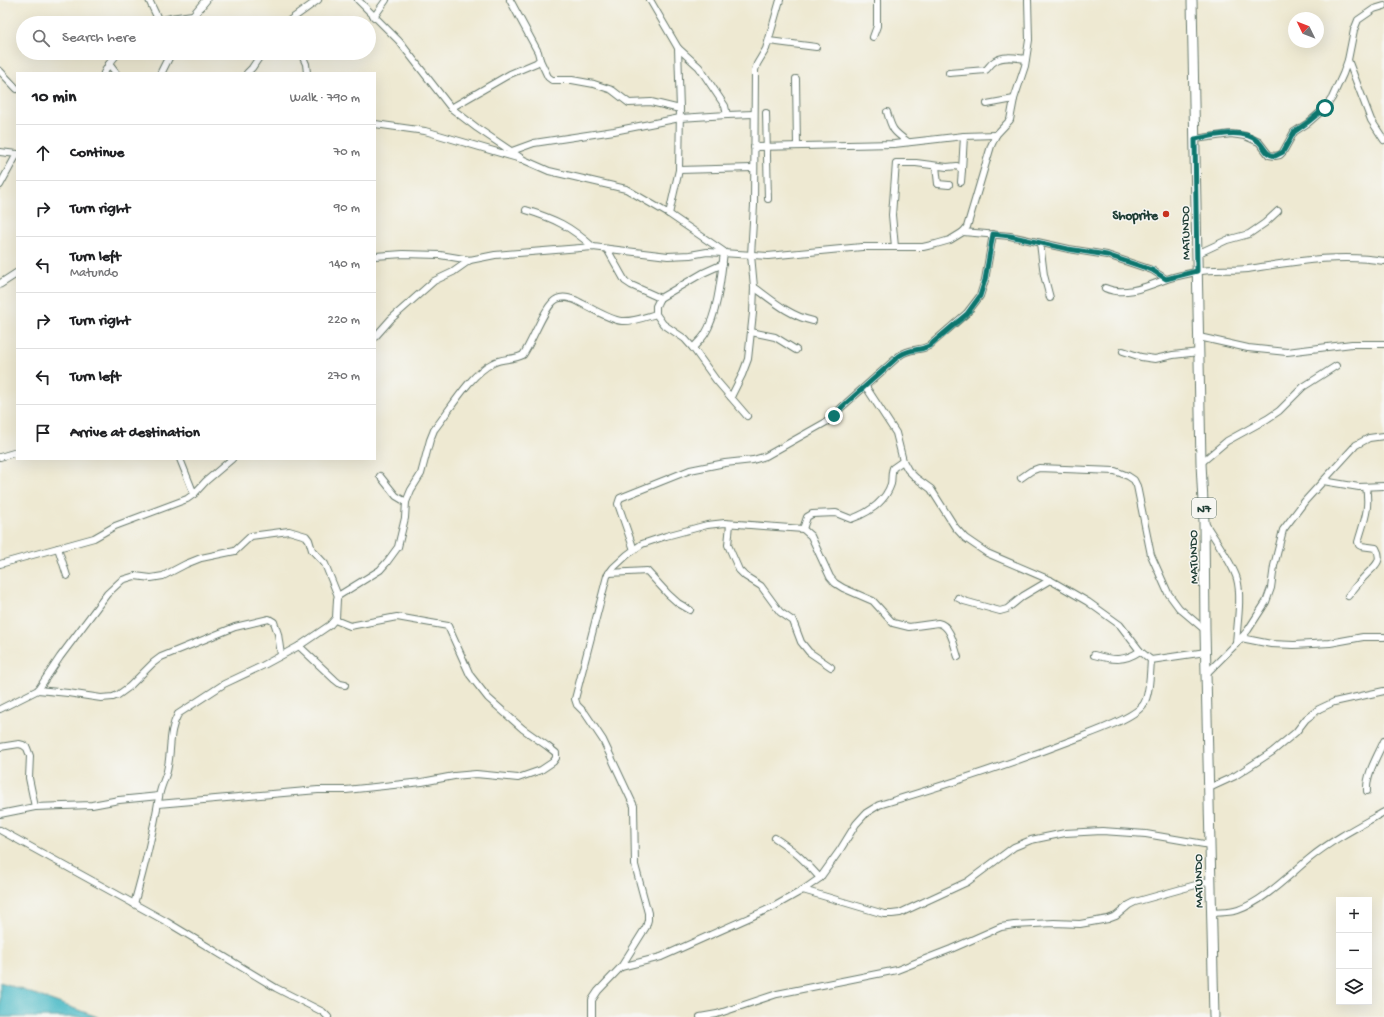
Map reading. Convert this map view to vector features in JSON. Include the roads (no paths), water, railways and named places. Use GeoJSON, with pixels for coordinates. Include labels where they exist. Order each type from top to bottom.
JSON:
{"type":"FeatureCollection","features":[{"type":"Feature","properties":{"kind":"main road","name":"MATUNDO"},"geometry":{"type":"LineString","coordinates":[[1192,0],[1214,1017]]}},
{"type":"Feature","properties":{"kind":"street"},"geometry":{"type":"LineString","coordinates":[[149,0],[154,16]]}},
{"type":"Feature","properties":{"kind":"street"},"geometry":{"type":"LineString","coordinates":[[185,16],[193,15],[206,0]]}},
{"type":"Feature","properties":{"kind":"street"},"geometry":{"type":"LineString","coordinates":[[296,16],[318,0]]}},
{"type":"Feature","properties":{"kind":"street"},"geometry":{"type":"LineString","coordinates":[[358,0],[373,16]]}},
{"type":"Feature","properties":{"kind":"street"},"geometry":{"type":"LineString","coordinates":[[375,16],[386,0]]}},
{"type":"Feature","properties":{"kind":"street"},"geometry":{"type":"LineString","coordinates":[[510,0],[538,52],[548,77],[552,80],[572,80],[594,84],[612,90],[629,103],[651,102],[680,109]]}},
{"type":"Feature","properties":{"kind":"street"},"geometry":{"type":"LineString","coordinates":[[730,398],[746,366],[752,332],[754,287],[751,255],[754,205],[755,70],[765,52],[780,0]]}},
{"type":"Feature","properties":{"kind":"street"},"geometry":{"type":"LineString","coordinates":[[873,37],[877,26],[878,0]]}},
{"type":"Feature","properties":{"kind":"street"},"geometry":{"type":"LineString","coordinates":[[376,256],[403,254],[440,255],[470,260],[495,255],[593,247],[668,256],[690,255],[707,252],[724,252],[768,256],[862,247],[922,247],[950,240],[963,232],[970,221],[986,159],[996,135],[1010,120],[1014,99],[1026,59],[1029,40],[1028,0]]}},
{"type":"Feature","properties":{"kind":"street"},"geometry":{"type":"LineString","coordinates":[[649,1],[678,48],[699,67],[725,106],[728,115]]}},
{"type":"Feature","properties":{"kind":"street"},"geometry":{"type":"LineString","coordinates":[[1195,139],[1231,134],[1245,136],[1259,142],[1269,155],[1280,155],[1294,132],[1325,108],[1329,103],[1348,60],[1354,30],[1358,20],[1374,9],[1384,6]]}},
{"type":"Feature","properties":{"kind":"street"},"geometry":{"type":"LineString","coordinates":[[376,19],[399,42],[451,108],[477,128],[524,160]]}},
{"type":"Feature","properties":{"kind":"street"},"geometry":{"type":"LineString","coordinates":[[769,40],[816,47]]}},
{"type":"Feature","properties":{"kind":"street"},"geometry":{"type":"LineString","coordinates":[[669,214],[679,170],[680,109],[678,48]]}},
{"type":"Feature","properties":{"kind":"street"},"geometry":{"type":"LineString","coordinates":[[949,73],[986,70],[999,59],[1026,59]]}},
{"type":"Feature","properties":{"kind":"street"},"geometry":{"type":"LineString","coordinates":[[104,72],[112,60]]}},
{"type":"Feature","properties":{"kind":"street"},"geometry":{"type":"LineString","coordinates":[[162,72],[168,60]]}},
{"type":"Feature","properties":{"kind":"street"},"geometry":{"type":"LineString","coordinates":[[248,72],[257,60]]}},
{"type":"Feature","properties":{"kind":"street"},"geometry":{"type":"LineString","coordinates":[[304,60],[307,72]]}},
{"type":"Feature","properties":{"kind":"street"},"geometry":{"type":"LineString","coordinates":[[451,108],[510,74],[540,60]]}},
{"type":"Feature","properties":{"kind":"street"},"geometry":{"type":"LineString","coordinates":[[1348,60],[1368,114],[1384,140]]}},
{"type":"Feature","properties":{"kind":"street"},"geometry":{"type":"LineString","coordinates":[[108,64],[115,72]]}},
{"type":"Feature","properties":{"kind":"street"},"geometry":{"type":"LineString","coordinates":[[0,70],[16,88]]}},
{"type":"Feature","properties":{"kind":"street"},"geometry":{"type":"LineString","coordinates":[[796,79],[797,146]]}},
{"type":"Feature","properties":{"kind":"street"},"geometry":{"type":"LineString","coordinates":[[987,104],[1014,99]]}},
{"type":"Feature","properties":{"kind":"street"},"geometry":{"type":"LineString","coordinates":[[887,112],[892,129],[908,142]]}},
{"type":"Feature","properties":{"kind":"street"},"geometry":{"type":"LineString","coordinates":[[766,113],[768,199]]}},
{"type":"Feature","properties":{"kind":"street"},"geometry":{"type":"LineString","coordinates":[[512,151],[534,143],[614,131],[680,118],[754,114]]}},
{"type":"Feature","properties":{"kind":"street"},"geometry":{"type":"LineString","coordinates":[[376,124],[425,131],[524,160],[549,171],[626,189],[669,214],[724,252]]}},
{"type":"Feature","properties":{"kind":"street"},"geometry":{"type":"LineString","coordinates":[[754,147],[894,144],[964,136],[996,135]]}},
{"type":"Feature","properties":{"kind":"street"},"geometry":{"type":"LineString","coordinates":[[961,182],[964,136]]}},
{"type":"Feature","properties":{"kind":"street"},"geometry":{"type":"LineString","coordinates":[[0,152],[16,154]]}},
{"type":"Feature","properties":{"kind":"street"},"geometry":{"type":"LineString","coordinates":[[0,185],[16,156]]}},
{"type":"Feature","properties":{"kind":"street"},"geometry":{"type":"LineString","coordinates":[[895,247],[892,215],[896,163],[916,163],[948,167],[957,166],[962,170]]}},
{"type":"Feature","properties":{"kind":"street"},"geometry":{"type":"LineString","coordinates":[[936,166],[938,184],[949,185]]}},
{"type":"Feature","properties":{"kind":"street"},"geometry":{"type":"LineString","coordinates":[[679,170],[754,168]]}},
{"type":"Feature","properties":{"kind":"street"},"geometry":{"type":"LineString","coordinates":[[526,210],[564,224],[579,234],[593,247]]}},
{"type":"Feature","properties":{"kind":"street"},"geometry":{"type":"LineString","coordinates":[[1197,254],[1227,240],[1253,232],[1278,211]]}},
{"type":"Feature","properties":{"kind":"street"},"geometry":{"type":"LineString","coordinates":[[963,232],[1010,236],[1107,255],[1152,270],[1166,279]]}},
{"type":"Feature","properties":{"kind":"street"},"geometry":{"type":"LineString","coordinates":[[634,550],[618,504],[620,498],[690,470],[759,458],[822,425],[899,356],[912,349],[922,349],[929,346],[967,314],[982,291],[993,234]]}},
{"type":"Feature","properties":{"kind":"street"},"geometry":{"type":"LineString","coordinates":[[1040,243],[1044,275],[1050,298]]}},
{"type":"Feature","properties":{"kind":"street"},"geometry":{"type":"LineString","coordinates":[[607,249],[624,281],[660,298]]}},
{"type":"Feature","properties":{"kind":"street"},"geometry":{"type":"LineString","coordinates":[[693,348],[705,334],[712,318],[719,294],[724,252]]}},
{"type":"Feature","properties":{"kind":"street"},"geometry":{"type":"LineString","coordinates":[[1105,288],[1115,291],[1134,290],[1158,284],[1166,279],[1197,271],[1246,269],[1276,264],[1351,257],[1384,261]]}},
{"type":"Feature","properties":{"kind":"street"},"geometry":{"type":"LineString","coordinates":[[376,336],[391,319],[434,281],[453,272],[470,260]]}},
{"type":"Feature","properties":{"kind":"street"},"geometry":{"type":"LineString","coordinates":[[723,264],[703,273],[660,298],[656,306],[656,314],[663,324],[684,339],[693,348],[730,398],[747,416]]}},
{"type":"Feature","properties":{"kind":"street"},"geometry":{"type":"LineString","coordinates":[[0,284],[16,274]]}},
{"type":"Feature","properties":{"kind":"street"},"geometry":{"type":"LineString","coordinates":[[754,287],[788,312],[813,321]]}},
{"type":"Feature","properties":{"kind":"street"},"geometry":{"type":"LineString","coordinates":[[134,904],[145,865],[159,796],[167,770],[171,730],[178,714],[224,684],[299,646],[335,620],[337,615],[336,599],[338,596],[371,576],[387,562],[398,547],[405,518],[406,502],[411,490],[420,477],[434,430],[473,378],[495,362],[523,354],[541,320],[555,300],[563,298],[575,300],[612,319],[621,321],[656,314]]}},
{"type":"Feature","properties":{"kind":"street"},"geometry":{"type":"LineString","coordinates":[[752,332],[775,337],[796,350]]}},
{"type":"Feature","properties":{"kind":"street"},"geometry":{"type":"LineString","coordinates":[[1199,337],[1230,345],[1287,352],[1352,344],[1384,344]]}},
{"type":"Feature","properties":{"kind":"street"},"geometry":{"type":"LineString","coordinates":[[1123,351],[1141,357],[1155,359],[1199,352]]}},
{"type":"Feature","properties":{"kind":"street"},"geometry":{"type":"LineString","coordinates":[[1202,462],[1227,440],[1279,411],[1304,387],[1336,366]]}},
{"type":"Feature","properties":{"kind":"street"},"geometry":{"type":"LineString","coordinates":[[866,387],[896,433],[903,461],[912,474],[931,489],[955,527],[964,538],[988,553],[1050,580],[1088,602],[1124,628],[1140,651],[1151,660],[1206,652]]}},
{"type":"Feature","properties":{"kind":"street"},"geometry":{"type":"LineString","coordinates":[[1207,673],[1248,630],[1266,602],[1271,588],[1274,566],[1283,530],[1305,500],[1356,445],[1369,438],[1384,436]]}},
{"type":"Feature","properties":{"kind":"street"},"geometry":{"type":"LineString","coordinates":[[0,458],[16,452]]}},
{"type":"Feature","properties":{"kind":"street"},"geometry":{"type":"LineString","coordinates":[[180,460],[194,494]]}},
{"type":"Feature","properties":{"kind":"street"},"geometry":{"type":"LineString","coordinates":[[0,564],[94,538],[115,526],[179,502],[194,494],[206,481],[231,460]]}},
{"type":"Feature","properties":{"kind":"street"},"geometry":{"type":"LineString","coordinates":[[804,529],[807,517],[812,514],[836,513],[851,519],[869,511],[883,498],[890,485],[893,468],[903,461]]}},
{"type":"Feature","properties":{"kind":"street"},"geometry":{"type":"LineString","coordinates":[[1021,478],[1036,469],[1062,468],[1090,471],[1115,471],[1134,480],[1137,486],[1151,555],[1168,593],[1179,608],[1205,630]]}},
{"type":"Feature","properties":{"kind":"street"},"geometry":{"type":"LineString","coordinates":[[380,476],[396,496],[406,502]]}},
{"type":"Feature","properties":{"kind":"street"},"geometry":{"type":"LineString","coordinates":[[1323,481],[1359,487],[1384,486]]}},
{"type":"Feature","properties":{"kind":"street"},"geometry":{"type":"LineString","coordinates":[[1348,596],[1366,574],[1374,568],[1380,557],[1380,552],[1376,548],[1359,545],[1358,542],[1367,510],[1368,500],[1366,487]]}},
{"type":"Feature","properties":{"kind":"street"},"geometry":{"type":"LineString","coordinates":[[1204,522],[1233,568],[1237,578],[1239,590],[1236,644]]}},
{"type":"Feature","properties":{"kind":"street"},"geometry":{"type":"LineString","coordinates":[[592,1017],[592,1000],[598,991],[620,967],[646,927],[648,920],[648,913],[635,865],[635,808],[602,740],[585,713],[577,705],[575,699],[609,573],[627,555],[642,544],[707,525],[722,523],[804,529],[811,536],[830,577],[835,582],[843,588],[873,602],[893,624],[909,627],[942,624],[947,629],[958,657]]}},
{"type":"Feature","properties":{"kind":"street"},"geometry":{"type":"LineString","coordinates":[[730,524],[728,545],[739,570],[745,576],[761,586],[780,612],[793,621],[802,642],[809,652],[831,667]]}},
{"type":"Feature","properties":{"kind":"street"},"geometry":{"type":"LineString","coordinates":[[0,709],[38,690],[60,656],[107,594],[122,580],[135,576],[151,578],[163,576],[201,558],[235,550],[251,536],[289,531],[306,536],[312,550],[325,564],[338,596]]}},
{"type":"Feature","properties":{"kind":"street"},"geometry":{"type":"LineString","coordinates":[[58,548],[67,576]]}},
{"type":"Feature","properties":{"kind":"street"},"geometry":{"type":"LineString","coordinates":[[609,573],[647,571],[668,594],[690,610]]}},
{"type":"Feature","properties":{"kind":"street"},"geometry":{"type":"LineString","coordinates":[[958,598],[1000,611],[1008,609],[1023,596],[1050,580]]}},
{"type":"Feature","properties":{"kind":"street"},"geometry":{"type":"LineString","coordinates":[[158,804],[318,790],[346,790],[422,782],[454,776],[476,774],[518,778],[541,770],[553,762],[556,758],[556,753],[519,726],[492,703],[475,682],[448,626],[397,617],[350,626],[335,620]]}},
{"type":"Feature","properties":{"kind":"street"},"geometry":{"type":"LineString","coordinates":[[38,690],[101,698],[113,697],[129,687],[161,657],[235,627],[269,619],[274,622],[278,634],[281,655]]}},
{"type":"Feature","properties":{"kind":"street"},"geometry":{"type":"LineString","coordinates":[[1241,638],[1271,644],[1294,645],[1330,644],[1363,637],[1384,637]]}},
{"type":"Feature","properties":{"kind":"street"},"geometry":{"type":"LineString","coordinates":[[299,646],[335,680],[340,684],[345,685]]}},
{"type":"Feature","properties":{"kind":"street"},"geometry":{"type":"LineString","coordinates":[[1094,655],[1113,660],[1131,656],[1140,651]]}},
{"type":"Feature","properties":{"kind":"street"},"geometry":{"type":"LineString","coordinates":[[620,967],[661,957],[773,907],[803,890],[820,878],[856,824],[866,813],[879,805],[1023,759],[1107,727],[1138,710],[1144,704],[1146,698],[1151,660]]}},
{"type":"Feature","properties":{"kind":"street"},"geometry":{"type":"LineString","coordinates":[[1209,788],[1235,776],[1272,752],[1296,732],[1306,719],[1319,709],[1334,702],[1384,691]]}},
{"type":"Feature","properties":{"kind":"street"},"geometry":{"type":"LineString","coordinates":[[1367,792],[1366,784],[1368,777],[1384,741]]}},
{"type":"Feature","properties":{"kind":"street"},"geometry":{"type":"LineString","coordinates":[[0,747],[19,744],[27,748],[30,756],[29,778],[36,807]]}},
{"type":"Feature","properties":{"kind":"street"},"geometry":{"type":"LineString","coordinates":[[0,814],[36,807],[92,805],[119,800],[159,796]]}},
{"type":"Feature","properties":{"kind":"street"},"geometry":{"type":"LineString","coordinates":[[1211,913],[1236,910],[1245,907],[1293,874],[1310,858],[1327,846],[1384,812]]}},
{"type":"Feature","properties":{"kind":"street"},"geometry":{"type":"LineString","coordinates":[[0,830],[134,904],[276,988],[323,1012],[328,1017]]}},
{"type":"Feature","properties":{"kind":"street"},"geometry":{"type":"LineString","coordinates":[[803,890],[884,914],[892,914],[900,913],[966,882],[1014,847],[1031,840],[1065,833],[1102,831],[1146,834],[1210,845]]}},
{"type":"Feature","properties":{"kind":"street"},"geometry":{"type":"LineString","coordinates":[[774,838],[791,848],[820,878]]}},
{"type":"Feature","properties":{"kind":"street"},"geometry":{"type":"LineString","coordinates":[[700,1017],[717,1014],[777,994],[897,970],[951,949],[1001,927],[1054,923],[1080,924],[1108,919],[1116,916],[1135,902],[1210,881]]}},
{"type":"Feature","properties":{"kind":"water"},"geometry":{"type":"Polygon","coordinates":[[[0,982],[98,1017],[0,1017],[0,982]]]}},
{"type":"Feature","properties":{"kind":"place","name":"Shoprite"},"geometry":{"type":"Point","coordinates":[1166,214]}}]}
